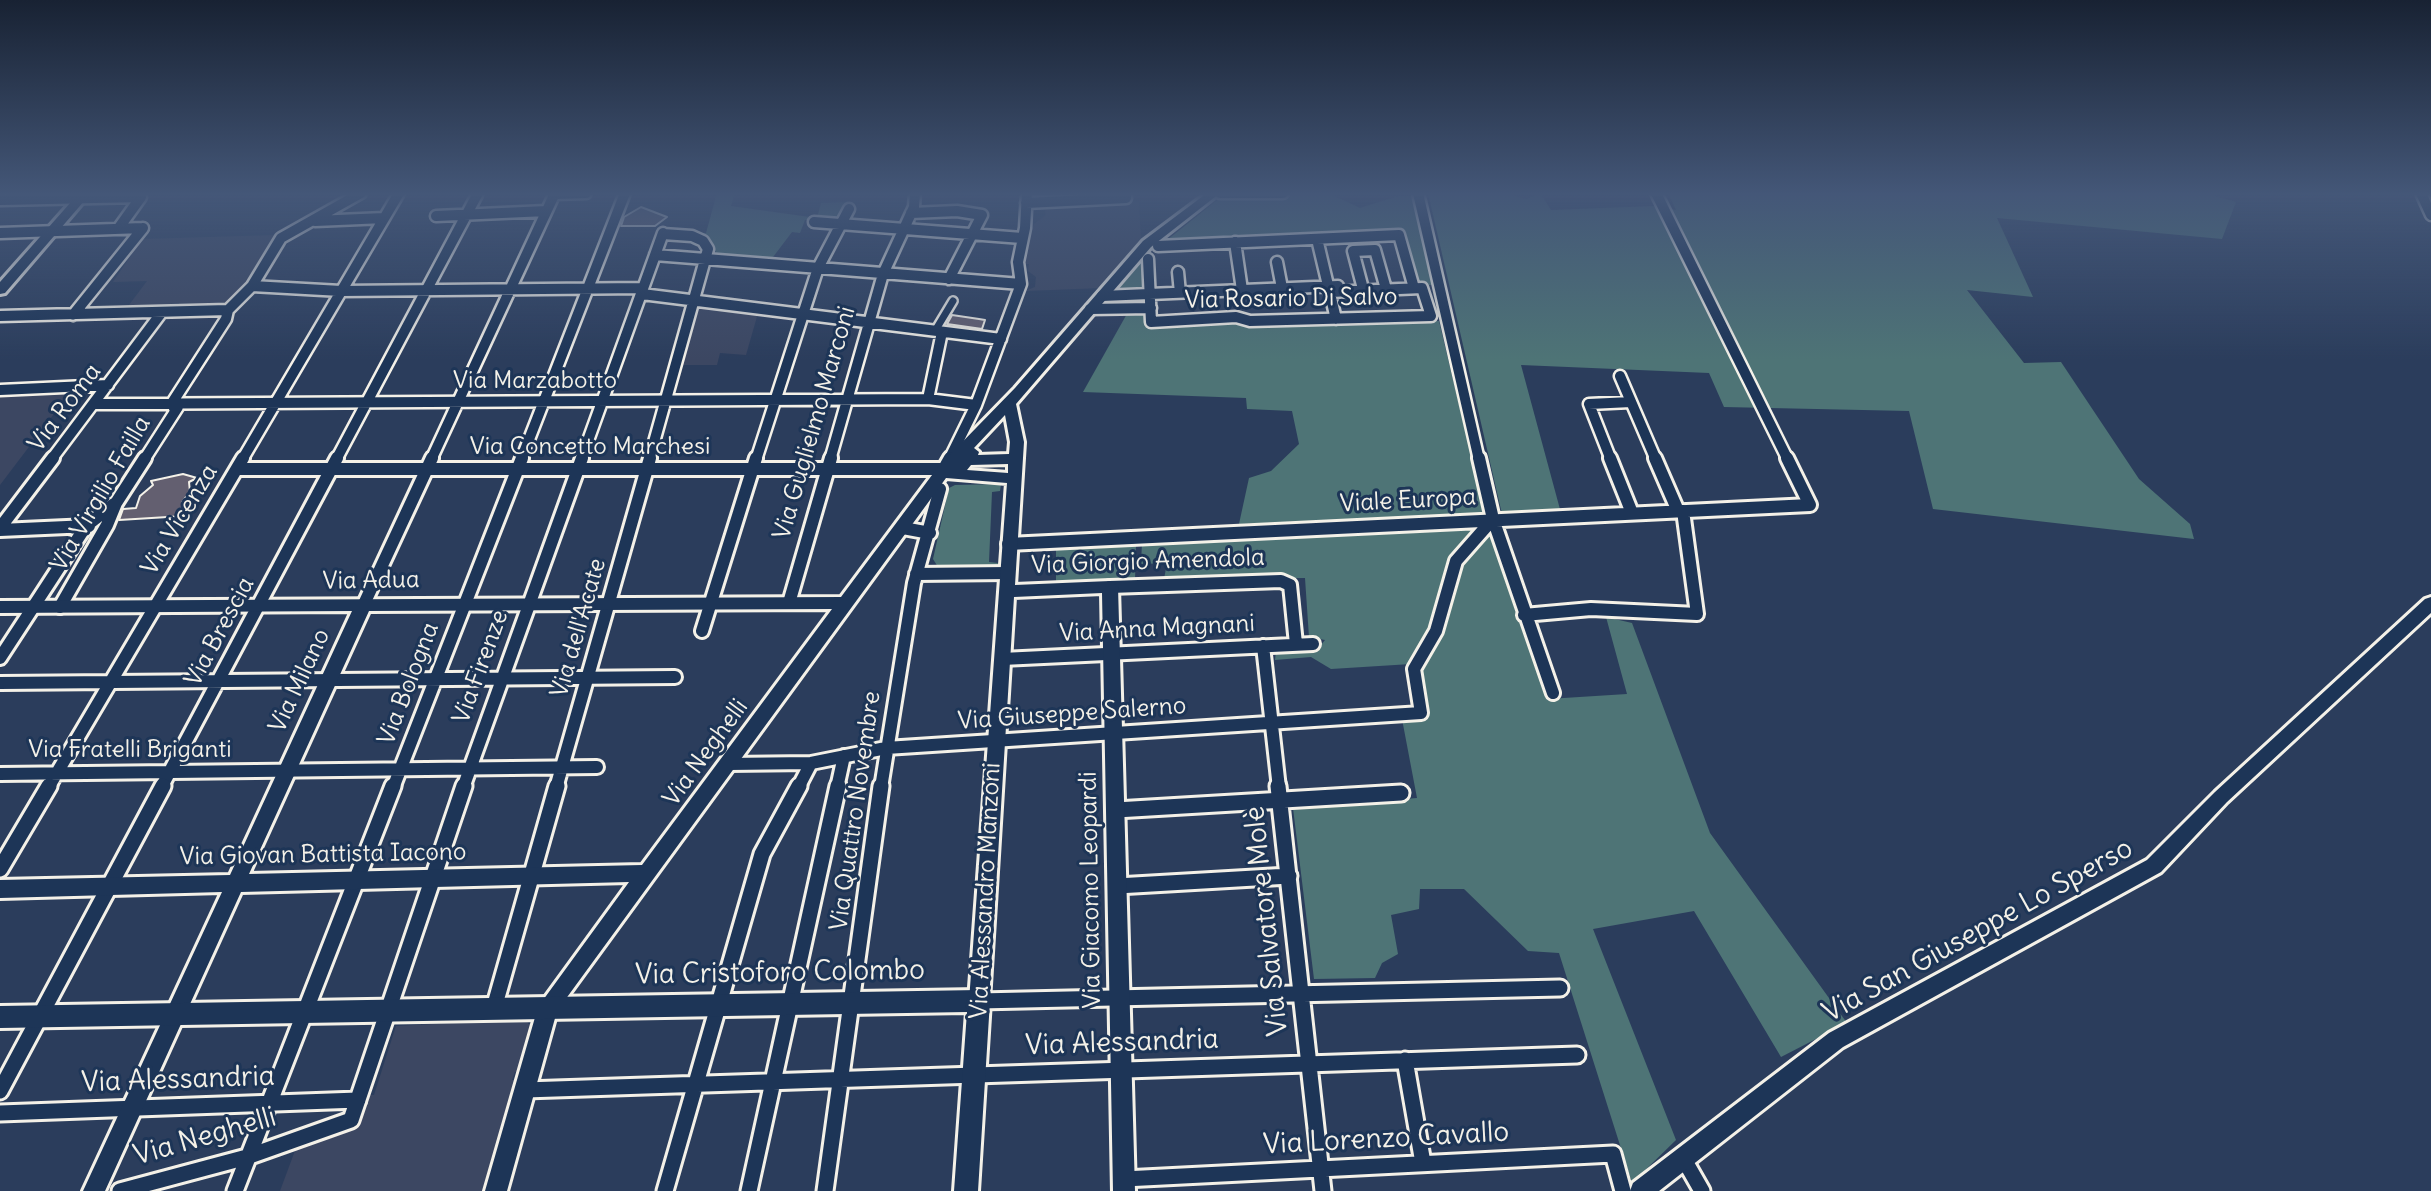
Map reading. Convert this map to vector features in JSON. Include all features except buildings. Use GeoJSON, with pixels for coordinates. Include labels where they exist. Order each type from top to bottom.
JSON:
{"type":"FeatureCollection","features":[{"type":"Feature","properties":{"kind":"main road","name":"Via Cristoforo Colombo"},"geometry":{"type":"LineString","coordinates":[[0,1017],[979,1001]]}},
{"type":"Feature","properties":{"kind":"main road","name":"Via Alessandro Manzoni"},"geometry":{"type":"LineString","coordinates":[[966,1191],[979,1001]]}},
{"type":"Feature","properties":{"kind":"street"},"geometry":{"type":"LineString","coordinates":[[0,290],[36,249]]}},
{"type":"Feature","properties":{"kind":"street"},"geometry":{"type":"LineString","coordinates":[[73,315],[126,249]]}},
{"type":"Feature","properties":{"kind":"street","name":"Via Virgilio Failla"},"geometry":{"type":"LineString","coordinates":[[60,607],[107,525],[116,503],[226,319],[228,310],[252,286],[275,249]]}},
{"type":"Feature","properties":{"kind":"street","name":"Via Vicenza"},"geometry":{"type":"LineString","coordinates":[[0,869],[366,249]]}},
{"type":"Feature","properties":{"kind":"street","name":"Via Brescia"},"geometry":{"type":"LineString","coordinates":[[0,1091],[448,249]]}},
{"type":"Feature","properties":{"kind":"street","name":"Via Milano"},"geometry":{"type":"LineString","coordinates":[[94,1191],[529,249]]}},
{"type":"Feature","properties":{"kind":"street","name":"Via Bologna"},"geometry":{"type":"LineString","coordinates":[[235,1191],[603,249]]}},
{"type":"Feature","properties":{"kind":"street","name":"Via Firenze"},"geometry":{"type":"LineString","coordinates":[[351,1120],[469,770],[657,249]]}},
{"type":"Feature","properties":{"kind":"street","name":"Via Firenze"},"geometry":{"type":"LineString","coordinates":[[706,259],[708,249]]}},
{"type":"Feature","properties":{"kind":"street"},"geometry":{"type":"LineString","coordinates":[[702,631],[801,315],[828,249]]}},
{"type":"Feature","properties":{"kind":"street","name":"Via Guglielmo Marconi"},"geometry":{"type":"LineString","coordinates":[[789,603],[883,274],[894,249]]}},
{"type":"Feature","properties":{"kind":"street"},"geometry":{"type":"LineString","coordinates":[[949,279],[964,249]]}},
{"type":"Feature","properties":{"kind":"street"},"geometry":{"type":"LineString","coordinates":[[953,468],[1021,284],[1018,262],[1020,249]]}},
{"type":"Feature","properties":{"kind":"street"},"geometry":{"type":"LineString","coordinates":[[903,528],[988,424],[1143,249]]}},
{"type":"Feature","properties":{"kind":"street"},"geometry":{"type":"LineString","coordinates":[[1232,249],[1242,319]]}},
{"type":"Feature","properties":{"kind":"street"},"geometry":{"type":"LineString","coordinates":[[1317,249],[1336,319]]}},
{"type":"Feature","properties":{"kind":"street"},"geometry":{"type":"LineString","coordinates":[[1102,296],[1414,285],[1403,249]]}},
{"type":"Feature","properties":{"kind":"street"},"geometry":{"type":"LineString","coordinates":[[1431,249],[1493,519],[1553,693]]}},
{"type":"Feature","properties":{"kind":"street","name":"Viale Europa"},"geometry":{"type":"LineString","coordinates":[[1008,544],[1810,505],[1683,249]]}},
{"type":"Feature","properties":{"kind":"street"},"geometry":{"type":"LineString","coordinates":[[1362,285],[1353,251],[1375,250],[1385,286]]}},
{"type":"Feature","properties":{"kind":"street"},"geometry":{"type":"LineString","coordinates":[[655,255],[1021,284]]}},
{"type":"Feature","properties":{"kind":"street","name":"Via dell'Acate"},"geometry":{"type":"LineString","coordinates":[[494,1008],[706,259]]}},
{"type":"Feature","properties":{"kind":"street"},"geometry":{"type":"LineString","coordinates":[[1090,309],[1151,308],[1148,259]]}},
{"type":"Feature","properties":{"kind":"street"},"geometry":{"type":"LineString","coordinates":[[1277,262],[1282,288]]}},
{"type":"Feature","properties":{"kind":"street"},"geometry":{"type":"LineString","coordinates":[[1178,272],[1180,293]]}},
{"type":"Feature","properties":{"kind":"street","name":"Via Rosario Di Salvo"},"geometry":{"type":"LineString","coordinates":[[1151,308],[1151,322],[1431,316],[1422,288],[1414,285]]}},
{"type":"Feature","properties":{"kind":"street"},"geometry":{"type":"LineString","coordinates":[[252,286],[341,291],[587,288],[642,291],[801,315],[1001,339]]}},
{"type":"Feature","properties":{"kind":"street"},"geometry":{"type":"LineString","coordinates":[[1327,288],[1385,286]]}},
{"type":"Feature","properties":{"kind":"street"},"geometry":{"type":"LineString","coordinates":[[928,399],[938,332],[953,301]]}},
{"type":"Feature","properties":{"kind":"street"},"geometry":{"type":"LineString","coordinates":[[0,316],[228,310]]}},
{"type":"Feature","properties":{"kind":"street","name":"Via Roma"},"geometry":{"type":"LineString","coordinates":[[0,529],[162,312]]}},
{"type":"Feature","properties":{"kind":"street"},"geometry":{"type":"LineString","coordinates":[[1524,615],[1591,609],[1697,614],[1680,511],[1620,376]]}},
{"type":"Feature","properties":{"kind":"street"},"geometry":{"type":"LineString","coordinates":[[0,390],[108,385]]}},
{"type":"Feature","properties":{"kind":"street"},"geometry":{"type":"LineString","coordinates":[[903,528],[940,489],[953,468],[1020,391]]}},
{"type":"Feature","properties":{"kind":"street","name":"Via Marzabotto"},"geometry":{"type":"LineString","coordinates":[[94,404],[176,406],[276,401],[928,399],[976,405]]}},
{"type":"Feature","properties":{"kind":"street"},"geometry":{"type":"LineString","coordinates":[[1631,402],[1589,404],[1632,513]]}},
{"type":"Feature","properties":{"kind":"street","name":"Via Alessandro Manzoni"},"geometry":{"type":"LineString","coordinates":[[979,1001],[1017,442],[1010,406]]}},
{"type":"Feature","properties":{"kind":"street"},"geometry":{"type":"LineString","coordinates":[[970,419],[988,424]]}},
{"type":"Feature","properties":{"kind":"street"},"geometry":{"type":"LineString","coordinates":[[953,468],[1015,459]]}},
{"type":"Feature","properties":{"kind":"street"},"geometry":{"type":"LineString","coordinates":[[953,468],[1014,478]]}},
{"type":"Feature","properties":{"kind":"street","name":"Via Concetto Marchesi"},"geometry":{"type":"LineString","coordinates":[[237,469],[953,468]]}},
{"type":"Feature","properties":{"kind":"street","name":"Via Quattro Novembre"},"geometry":{"type":"LineString","coordinates":[[825,1191],[886,748],[916,574],[940,489]]}},
{"type":"Feature","properties":{"kind":"street"},"geometry":{"type":"LineString","coordinates":[[0,658],[86,526],[116,503]]}},
{"type":"Feature","properties":{"kind":"street","name":"Via Giuseppe Salerno"},"geometry":{"type":"LineString","coordinates":[[728,764],[811,763],[886,748],[1421,713],[1414,669],[1436,631],[1456,561],[1493,519]]}},
{"type":"Feature","properties":{"kind":"street"},"geometry":{"type":"LineString","coordinates":[[0,529],[107,525]]}},
{"type":"Feature","properties":{"kind":"street"},"geometry":{"type":"LineString","coordinates":[[903,528],[930,533]]}},
{"type":"Feature","properties":{"kind":"street","name":"Via Neghelli"},"geometry":{"type":"LineString","coordinates":[[548,1007],[903,528]]}},
{"type":"Feature","properties":{"kind":"street"},"geometry":{"type":"LineString","coordinates":[[916,574],[1008,582]]}},
{"type":"Feature","properties":{"kind":"street","name":"Via Giorgio Amendola"},"geometry":{"type":"LineString","coordinates":[[1008,582],[1110,587],[1263,580],[1290,585],[1296,644]]}},
{"type":"Feature","properties":{"kind":"street","name":"Via Giacomo Leopardi"},"geometry":{"type":"LineString","coordinates":[[1110,587],[1124,1185]]}},
{"type":"Feature","properties":{"kind":"street","name":"Via Adua"},"geometry":{"type":"LineString","coordinates":[[0,607],[846,603]]}},
{"type":"Feature","properties":{"kind":"street","name":"Via San Giuseppe Lo Sperso"},"geometry":{"type":"LineString","coordinates":[[1641,1191],[1682,1156],[1836,1040],[2154,866],[2221,797],[2431,603]]}},
{"type":"Feature","properties":{"kind":"street","name":"Via Anna Magnani"},"geometry":{"type":"LineString","coordinates":[[1002,659],[1313,644]]}},
{"type":"Feature","properties":{"kind":"street","name":"Via Salvatore Molè"},"geometry":{"type":"LineString","coordinates":[[1263,646],[1323,1191]]}},
{"type":"Feature","properties":{"kind":"street"},"geometry":{"type":"LineString","coordinates":[[0,683],[675,677]]}},
{"type":"Feature","properties":{"kind":"street"},"geometry":{"type":"LineString","coordinates":[[749,1191],[844,756]]}},
{"type":"Feature","properties":{"kind":"street"},"geometry":{"type":"LineString","coordinates":[[665,1191],[762,854],[811,763]]}},
{"type":"Feature","properties":{"kind":"street","name":"Via Fratelli Briganti"},"geometry":{"type":"LineString","coordinates":[[0,774],[597,767]]}},
{"type":"Feature","properties":{"kind":"street"},"geometry":{"type":"LineString","coordinates":[[1116,810],[1401,793]]}},
{"type":"Feature","properties":{"kind":"street","name":"Via Giovan Battista Iacono"},"geometry":{"type":"LineString","coordinates":[[0,889],[648,873]]}},
{"type":"Feature","properties":{"kind":"street"},"geometry":{"type":"LineString","coordinates":[[1117,886],[1289,876]]}},
{"type":"Feature","properties":{"kind":"street","name":"Via Cristoforo Colombo"},"geometry":{"type":"LineString","coordinates":[[979,1001],[1560,988]]}},
{"type":"Feature","properties":{"kind":"street"},"geometry":{"type":"LineString","coordinates":[[496,1191],[548,1007]]}},
{"type":"Feature","properties":{"kind":"street","name":"Via Alessandria"},"geometry":{"type":"LineString","coordinates":[[525,1090],[1577,1055]]}},
{"type":"Feature","properties":{"kind":"street"},"geometry":{"type":"LineString","coordinates":[[1405,1060],[1423,1163]]}},
{"type":"Feature","properties":{"kind":"street","name":"Via Alessandria"},"geometry":{"type":"LineString","coordinates":[[0,1113],[358,1100]]}},
{"type":"Feature","properties":{"kind":"street","name":"Via Neghelli"},"geometry":{"type":"LineString","coordinates":[[120,1191],[247,1157],[351,1120]]}},
{"type":"Feature","properties":{"kind":"street","name":"Via Lorenzo Cavallo"},"geometry":{"type":"LineString","coordinates":[[1124,1185],[1320,1169],[1613,1154],[1623,1191]]}},
{"type":"Feature","properties":{"kind":"street"},"geometry":{"type":"LineString","coordinates":[[1682,1156],[1702,1191]]}},
{"type":"Feature","properties":{"kind":"shaded area"},"geometry":{"type":"Polygon","coordinates":[[[136,249],[267,249],[245,284],[225,306],[178,308],[179,303],[126,309],[147,281],[113,282],[136,249]]]}},
{"type":"Feature","properties":{"kind":"shaded area"},"geometry":{"type":"Polygon","coordinates":[[[1026,249],[1136,249],[1102,288],[1025,291],[1035,287],[1036,277],[1028,271],[1029,264],[1024,264],[1026,249]]]}},
{"type":"Feature","properties":{"kind":"shaded area"},"geometry":{"type":"Polygon","coordinates":[[[698,304],[758,313],[746,355],[720,353],[717,365],[682,365],[698,304]]]}},
{"type":"Feature","properties":{"kind":"shaded area"},"geometry":{"type":"Polygon","coordinates":[[[70,392],[63,402],[0,485],[0,395],[70,392]]]}},
{"type":"Feature","properties":{"kind":"shaded area"},"geometry":{"type":"Polygon","coordinates":[[[529,1019],[528,1024],[532,1024],[519,1071],[515,1072],[512,1080],[516,1080],[486,1191],[280,1191],[296,1148],[359,1125],[370,1095],[374,1095],[396,1026],[529,1019]]]}},
{"type":"Feature","properties":{"kind":"green space"},"geometry":{"type":"Polygon","coordinates":[[[714,249],[779,249],[770,261],[718,256],[714,249]]]}},
{"type":"Feature","properties":{"kind":"green space"},"geometry":{"type":"Polygon","coordinates":[[[1146,249],[1149,308],[1093,308],[1146,249]]]}},
{"type":"Feature","properties":{"kind":"green space"},"geometry":{"type":"Polygon","coordinates":[[[1410,249],[1425,249],[1433,285],[1420,285],[1410,249]]]}},
{"type":"Feature","properties":{"kind":"green space"},"geometry":{"type":"Polygon","coordinates":[[[1441,249],[2011,249],[2033,297],[1967,290],[2024,363],[2061,362],[2139,479],[2190,524],[2194,539],[1933,509],[1909,411],[1724,407],[1709,373],[1521,365],[1561,513],[1502,514],[1441,249]]]}},
{"type":"Feature","properties":{"kind":"green space"},"geometry":{"type":"Polygon","coordinates":[[[1128,312],[1146,312],[1148,329],[1238,321],[1248,327],[1439,321],[1485,514],[1239,524],[1249,478],[1271,471],[1299,444],[1292,411],[1247,409],[1246,398],[1083,392],[1128,312]]]}},
{"type":"Feature","properties":{"kind":"green space"},"geometry":{"type":"Polygon","coordinates":[[[1001,484],[1000,491],[992,492],[989,562],[998,563],[997,566],[938,567],[933,559],[949,488],[955,485],[1001,484]]]}},
{"type":"Feature","properties":{"kind":"green space"},"geometry":{"type":"Polygon","coordinates":[[[1480,524],[1490,529],[1548,699],[1627,694],[1606,617],[1632,623],[1710,833],[1847,1023],[1781,1057],[1694,911],[1593,929],[1676,1140],[1632,1183],[1559,953],[1528,951],[1464,889],[1420,889],[1419,909],[1391,915],[1398,954],[1382,963],[1375,978],[1314,979],[1293,808],[1417,798],[1402,719],[1420,720],[1411,664],[1331,669],[1311,657],[1275,660],[1276,651],[1317,650],[1325,640],[1309,637],[1305,578],[1164,579],[1167,563],[1141,564],[1142,543],[1480,524]]]}},
{"type":"Feature","properties":{"kind":"green space"},"geometry":{"type":"Polygon","coordinates":[[[1136,544],[1135,580],[1056,583],[1056,547],[1136,544]]]}}]}
